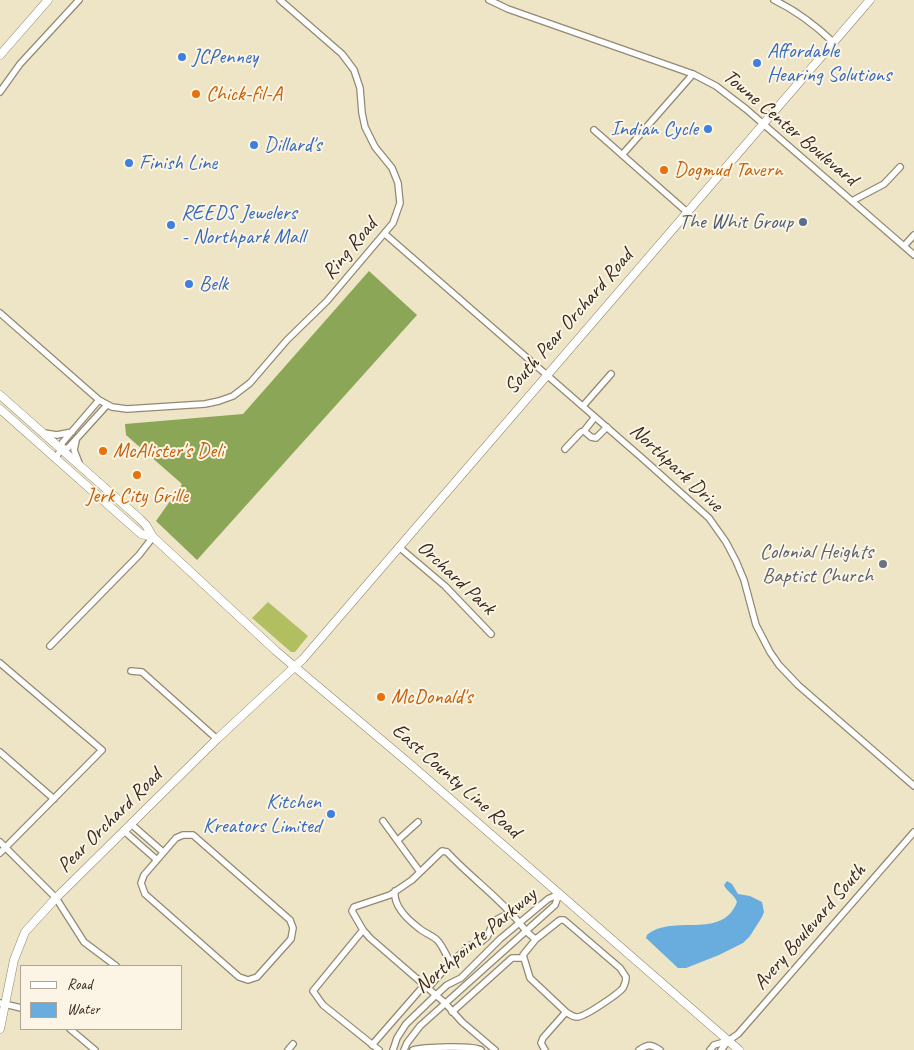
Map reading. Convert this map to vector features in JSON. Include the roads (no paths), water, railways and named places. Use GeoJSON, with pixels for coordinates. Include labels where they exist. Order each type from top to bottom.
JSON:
{"type":"FeatureCollection","features":[{"type":"Feature","properties":{"kind":"street"},"geometry":{"type":"LineString","coordinates":[[0,55],[48,0]]}},
{"type":"Feature","properties":{"kind":"street"},"geometry":{"type":"LineString","coordinates":[[0,92],[26,57],[79,0]]}},
{"type":"Feature","properties":{"kind":"street","name":"Ring Road"},"geometry":{"type":"LineString","coordinates":[[0,313],[99,400],[120,409],[205,404],[233,396],[250,383],[296,331],[324,305],[393,223],[399,208],[398,183],[392,168],[375,147],[365,127],[357,77],[342,54],[280,0]]}},
{"type":"Feature","properties":{"kind":"street","name":"Towne Center Boulevard"},"geometry":{"type":"LineString","coordinates":[[489,0],[508,9],[693,74],[725,92],[904,246],[913,251]]}},
{"type":"Feature","properties":{"kind":"street"},"geometry":{"type":"LineString","coordinates":[[774,0],[791,8],[833,42]]}},
{"type":"Feature","properties":{"kind":"street","name":"South Pear Orchard Road"},"geometry":{"type":"LineString","coordinates":[[294,667],[870,0]]}},
{"type":"Feature","properties":{"kind":"street"},"geometry":{"type":"LineString","coordinates":[[622,155],[693,74]]}},
{"type":"Feature","properties":{"kind":"street"},"geometry":{"type":"LineString","coordinates":[[594,130],[688,212]]}},
{"type":"Feature","properties":{"kind":"street"},"geometry":{"type":"LineString","coordinates":[[852,201],[884,184],[900,167]]}},
{"type":"Feature","properties":{"kind":"street","name":"Northpark Drive"},"geometry":{"type":"LineString","coordinates":[[385,234],[700,509],[716,527],[736,561],[744,580],[756,625],[770,652],[788,675],[914,786]]}},
{"type":"Feature","properties":{"kind":"street"},"geometry":{"type":"LineString","coordinates":[[904,246],[914,235]]}},
{"type":"Feature","properties":{"kind":"street"},"geometry":{"type":"LineString","coordinates":[[583,406],[611,374]]}},
{"type":"Feature","properties":{"kind":"street","name":"East County Line Road"},"geometry":{"type":"LineString","coordinates":[[0,395],[140,519],[153,537],[294,667],[339,703],[739,1050]]}},
{"type":"Feature","properties":{"kind":"street"},"geometry":{"type":"LineString","coordinates":[[55,458],[62,449],[62,443],[99,400]]}},
{"type":"Feature","properties":{"kind":"street"},"geometry":{"type":"LineString","coordinates":[[62,449],[68,448],[107,405]]}},
{"type":"Feature","properties":{"kind":"street","name":"East County Line Road"},"geometry":{"type":"LineString","coordinates":[[0,409],[141,534],[153,537]]}},
{"type":"Feature","properties":{"kind":"street"},"geometry":{"type":"LineString","coordinates":[[565,449],[584,431],[595,417]]}},
{"type":"Feature","properties":{"kind":"street"},"geometry":{"type":"LineString","coordinates":[[584,431],[591,437],[596,438],[607,427]]}},
{"type":"Feature","properties":{"kind":"street"},"geometry":{"type":"LineString","coordinates":[[42,432],[57,435],[72,432]]}},
{"type":"Feature","properties":{"kind":"street"},"geometry":{"type":"LineString","coordinates":[[76,439],[74,454],[80,465]]}},
{"type":"Feature","properties":{"kind":"street"},"geometry":{"type":"LineString","coordinates":[[50,646],[139,555],[153,537]]}},
{"type":"Feature","properties":{"kind":"street","name":"Orchard Park"},"geometry":{"type":"LineString","coordinates":[[399,546],[446,586],[491,634]]}},
{"type":"Feature","properties":{"kind":"street"},"geometry":{"type":"LineString","coordinates":[[0,663],[102,750],[0,853]]}},
{"type":"Feature","properties":{"kind":"street","name":"Pear Orchard Road"},"geometry":{"type":"LineString","coordinates":[[0,1029],[2,1004],[14,960],[25,932],[56,898],[216,739],[294,667]]}},
{"type":"Feature","properties":{"kind":"street"},"geometry":{"type":"LineString","coordinates":[[131,671],[142,672],[216,739]]}},
{"type":"Feature","properties":{"kind":"street"},"geometry":{"type":"LineString","coordinates":[[0,752],[54,798]]}},
{"type":"Feature","properties":{"kind":"street"},"geometry":{"type":"LineString","coordinates":[[383,821],[420,872]]}},
{"type":"Feature","properties":{"kind":"street"},"geometry":{"type":"LineString","coordinates":[[398,840],[418,822]]}},
{"type":"Feature","properties":{"kind":"street"},"geometry":{"type":"LineString","coordinates":[[131,824],[163,852]]}},
{"type":"Feature","properties":{"kind":"street"},"geometry":{"type":"LineString","coordinates":[[124,831],[157,860]]}},
{"type":"Feature","properties":{"kind":"street","name":"Avery Boulevard South"},"geometry":{"type":"LineString","coordinates":[[728,1040],[738,1034],[914,832]]}},
{"type":"Feature","properties":{"kind":"street"},"geometry":{"type":"LineString","coordinates":[[183,835],[193,835],[290,920],[293,928],[291,939],[257,977],[248,980],[239,977],[145,894],[141,883],[144,875],[157,860],[176,838],[183,835]]}},
{"type":"Feature","properties":{"kind":"street"},"geometry":{"type":"LineString","coordinates":[[0,842],[56,898],[84,942],[115,965]]}},
{"type":"Feature","properties":{"kind":"street"},"geometry":{"type":"LineString","coordinates":[[495,1050],[452,1012],[436,994],[370,938],[362,930],[352,911],[354,907],[390,896],[442,851],[447,852],[511,912],[532,938],[536,939]]}},
{"type":"Feature","properties":{"kind":"street"},"geometry":{"type":"LineString","coordinates":[[396,891],[394,898],[399,908],[420,930],[434,937],[439,942],[451,962]]}},
{"type":"Feature","properties":{"kind":"street","name":"Northpointe Parkway"},"geometry":{"type":"LineString","coordinates":[[393,1050],[406,1024],[436,994],[447,985],[461,978],[484,953],[548,899],[559,894]]}},
{"type":"Feature","properties":{"kind":"street","name":"Northpointe Parkway"},"geometry":{"type":"LineString","coordinates":[[405,1048],[415,1031],[555,905],[559,894]]}},
{"type":"Feature","properties":{"kind":"street"},"geometry":{"type":"LineString","coordinates":[[372,1045],[420,990],[428,988],[451,962],[471,945],[481,942],[487,937],[494,921],[511,912]]}},
{"type":"Feature","properties":{"kind":"street"},"geometry":{"type":"LineString","coordinates":[[560,920],[564,920],[620,968],[626,977],[626,983],[619,992],[591,1012],[578,1017],[571,1016],[530,978],[523,955],[536,939],[560,920]]}},
{"type":"Feature","properties":{"kind":"street"},"geometry":{"type":"LineString","coordinates":[[362,930],[313,991],[323,1005],[379,1050]]}},
{"type":"Feature","properties":{"kind":"street"},"geometry":{"type":"LineString","coordinates":[[452,1012],[512,958],[523,958]]}},
{"type":"Feature","properties":{"kind":"street"},"geometry":{"type":"LineString","coordinates":[[2,1004],[20,1008]]}},
{"type":"Feature","properties":{"kind":"street"},"geometry":{"type":"LineString","coordinates":[[545,1050],[541,1043],[543,1038],[566,1012]]}},
{"type":"Feature","properties":{"kind":"street"},"geometry":{"type":"LineString","coordinates":[[71,1030],[95,1050]]}},
{"type":"Feature","properties":{"kind":"street"},"geometry":{"type":"LineString","coordinates":[[710,1050],[714,1045],[728,1040]]}},
{"type":"Feature","properties":{"kind":"street"},"geometry":{"type":"LineString","coordinates":[[721,1050],[728,1040]]}},
{"type":"Feature","properties":{"kind":"street"},"geometry":{"type":"LineString","coordinates":[[396,1042],[405,1048]]}},
{"type":"Feature","properties":{"kind":"street"},"geometry":{"type":"LineString","coordinates":[[288,1050],[293,1044]]}},
{"type":"Feature","properties":{"kind":"street"},"geometry":{"type":"LineString","coordinates":[[639,1050],[646,1045],[652,1045],[660,1050]]}},
{"type":"Feature","properties":{"kind":"street"},"geometry":{"type":"LineString","coordinates":[[413,1050],[466,1047],[481,1050]]}},
{"type":"Feature","properties":{"kind":"water"},"geometry":{"type":"Polygon","coordinates":[[[727,881],[732,884],[738,894],[750,896],[762,902],[764,912],[762,917],[750,936],[743,943],[686,968],[678,968],[646,938],[647,935],[658,929],[670,926],[709,924],[720,921],[730,914],[737,902],[724,885],[727,881]]]}},
{"type":"Feature","properties":{"kind":"place","name":"JCPenney"},"geometry":{"type":"Point","coordinates":[182,57]}},
{"type":"Feature","properties":{"kind":"place","name":"Affordable Hearing Solutions"},"geometry":{"type":"Point","coordinates":[757,63]}},
{"type":"Feature","properties":{"kind":"place","name":"Chick-fil-A"},"geometry":{"type":"Point","coordinates":[196,94]}},
{"type":"Feature","properties":{"kind":"place","name":"Indian Cycle"},"geometry":{"type":"Point","coordinates":[708,129]}},
{"type":"Feature","properties":{"kind":"place","name":"Dillard's"},"geometry":{"type":"Point","coordinates":[254,145]}},
{"type":"Feature","properties":{"kind":"place","name":"Finish Line"},"geometry":{"type":"Point","coordinates":[129,163]}},
{"type":"Feature","properties":{"kind":"place","name":"Dogmud Tavern"},"geometry":{"type":"Point","coordinates":[664,170]}},
{"type":"Feature","properties":{"kind":"place","name":"The Whit Group"},"geometry":{"type":"Point","coordinates":[803,222]}},
{"type":"Feature","properties":{"kind":"place","name":"REEDS Jewelers - Northpark Mall"},"geometry":{"type":"Point","coordinates":[171,225]}},
{"type":"Feature","properties":{"kind":"place","name":"Belk"},"geometry":{"type":"Point","coordinates":[189,284]}},
{"type":"Feature","properties":{"kind":"place","name":"McAlister's Deli"},"geometry":{"type":"Point","coordinates":[103,451]}},
{"type":"Feature","properties":{"kind":"place","name":"Jerk City Grille"},"geometry":{"type":"Point","coordinates":[137,475]}},
{"type":"Feature","properties":{"kind":"place","name":"Colonial Heights Baptist Church"},"geometry":{"type":"Point","coordinates":[883,564]}},
{"type":"Feature","properties":{"kind":"place","name":"McDonald's"},"geometry":{"type":"Point","coordinates":[381,697]}},
{"type":"Feature","properties":{"kind":"place","name":"Kitchen Kreators Limited"},"geometry":{"type":"Point","coordinates":[331,814]}}]}
